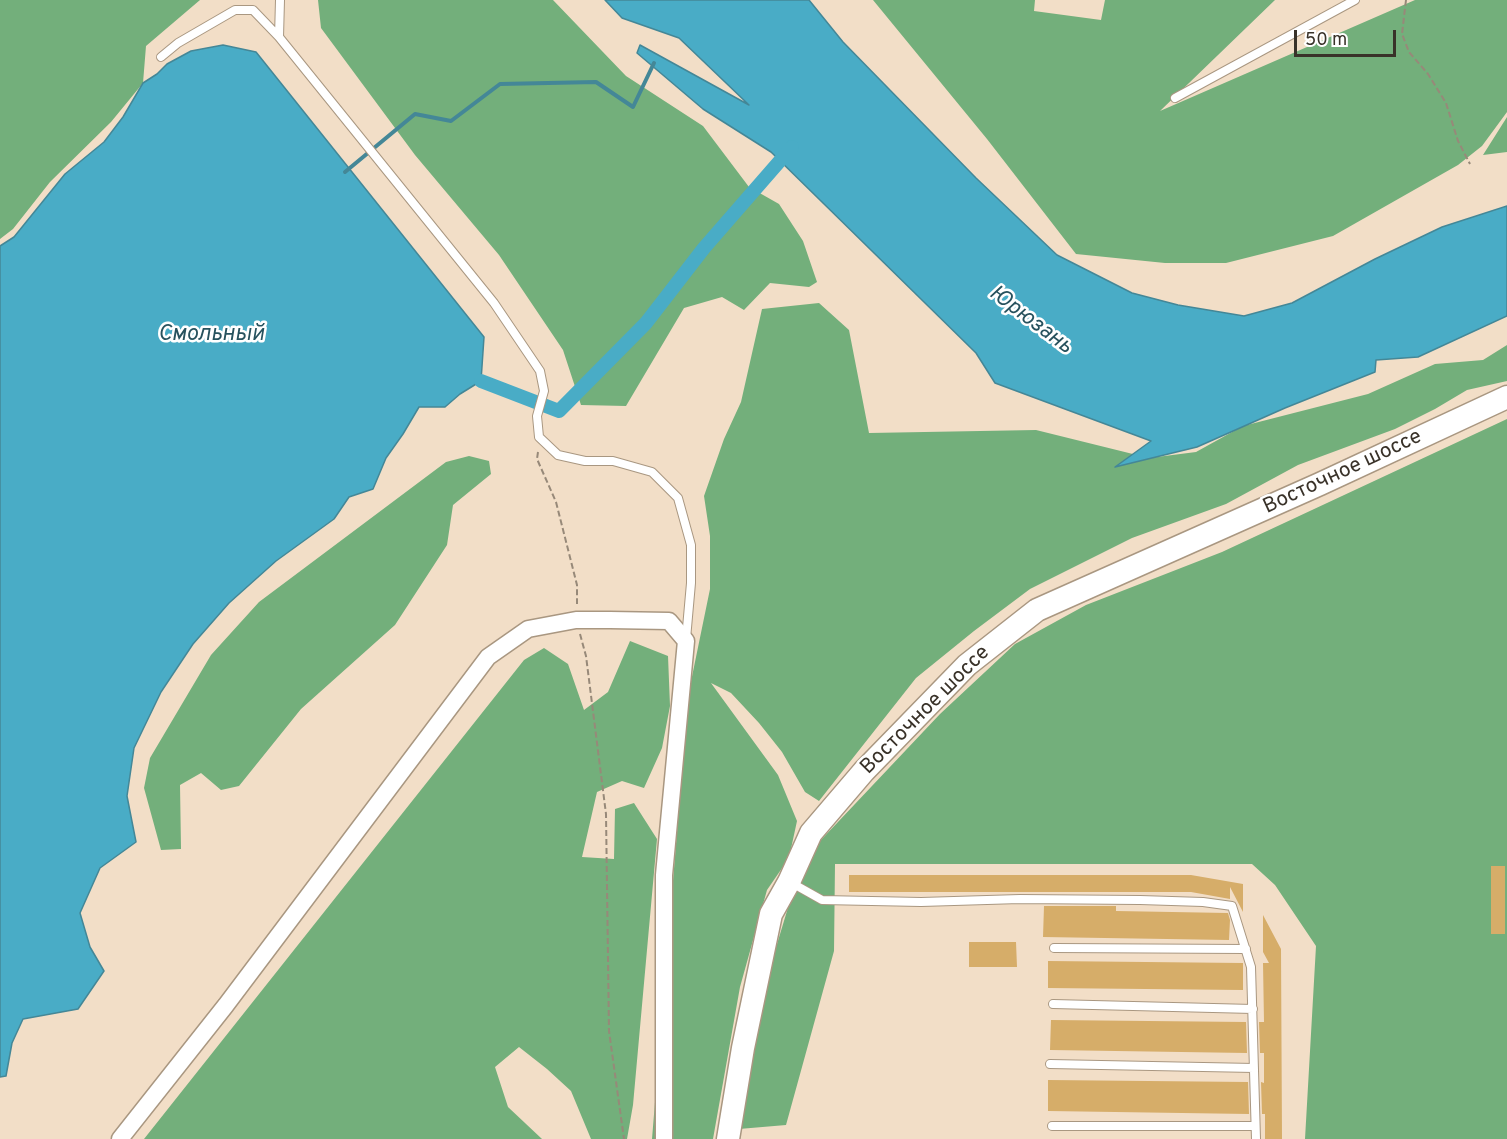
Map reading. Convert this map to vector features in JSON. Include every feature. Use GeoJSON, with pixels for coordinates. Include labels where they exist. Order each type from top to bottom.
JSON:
{"type":"FeatureCollection","features":[{"type":"Feature","properties":{"kind":"main road","name":"Восточное шоссе"},"geometry":{"type":"LineString","coordinates":[[728,1139],[743,1047],[771,914],[789,882],[811,833],[864,771],[967,665],[1037,610],[1320,484],[1507,397]]}},
{"type":"Feature","properties":{"kind":"street"},"geometry":{"type":"LineString","coordinates":[[120,1139],[226,1005],[488,657],[528,629],[576,620],[669,621],[686,640],[664,875],[664,1139]]}},
{"type":"Feature","properties":{"kind":"lane"},"geometry":{"type":"LineString","coordinates":[[279,38],[280,0]]}},
{"type":"Feature","properties":{"kind":"lane"},"geometry":{"type":"LineString","coordinates":[[1175,98],[1355,0]]}},
{"type":"Feature","properties":{"kind":"lane"},"geometry":{"type":"LineString","coordinates":[[161,57],[178,43],[235,10],[254,10],[494,303],[540,371],[544,391],[537,416],[539,437],[558,455],[585,461],[613,461],[652,472],[678,498],[691,544],[691,583],[686,640]]}},
{"type":"Feature","properties":{"kind":"lane"},"geometry":{"type":"LineString","coordinates":[[789,882],[822,900],[921,902],[1031,899],[1203,902],[1232,906],[1251,967],[1256,1139]]}},
{"type":"Feature","properties":{"kind":"lane"},"geometry":{"type":"LineString","coordinates":[[1054,948],[1246,949]]}},
{"type":"Feature","properties":{"kind":"lane"},"geometry":{"type":"LineString","coordinates":[[1053,1004],[1252,1009]]}},
{"type":"Feature","properties":{"kind":"lane"},"geometry":{"type":"LineString","coordinates":[[1050,1064],[1254,1068]]}},
{"type":"Feature","properties":{"kind":"lane"},"geometry":{"type":"LineString","coordinates":[[1052,1126],[1255,1126]]}},
{"type":"Feature","properties":{"kind":"path"},"geometry":{"type":"LineString","coordinates":[[1406,0],[1402,34],[1409,51],[1428,74],[1446,103],[1458,141],[1470,164]]}},
{"type":"Feature","properties":{"kind":"path"},"geometry":{"type":"LineString","coordinates":[[539,437],[537,459],[556,502],[578,585],[576,620],[586,656],[606,814],[609,1031],[624,1139]]}},
{"type":"Feature","properties":{"kind":"green space"},"geometry":{"type":"Polygon","coordinates":[[[0,0],[200,0],[146,46],[143,83],[111,122],[50,182],[13,229],[0,239],[0,0]]]}},
{"type":"Feature","properties":{"kind":"green space"},"geometry":{"type":"Polygon","coordinates":[[[318,0],[553,0],[626,76],[703,126],[749,187],[779,204],[803,241],[817,282],[809,287],[770,283],[744,310],[722,297],[684,308],[626,406],[581,405],[563,350],[499,255],[415,155],[321,28],[318,0]]]}},
{"type":"Feature","properties":{"kind":"green space"},"geometry":{"type":"Polygon","coordinates":[[[873,0],[1035,0],[1034,11],[1101,20],[1105,0],[1275,0],[1160,111],[1415,0],[1507,0],[1507,112],[1482,146],[1458,165],[1333,236],[1226,263],[1165,263],[1076,254],[987,139],[873,0]]]}},
{"type":"Feature","properties":{"kind":"green space"},"geometry":{"type":"Polygon","coordinates":[[[1507,117],[1507,152],[1483,155],[1507,117]]]}},
{"type":"Feature","properties":{"kind":"green space"},"geometry":{"type":"Polygon","coordinates":[[[819,303],[849,330],[869,433],[1036,430],[1149,458],[1196,452],[1243,426],[1368,394],[1435,364],[1483,360],[1507,345],[1507,381],[1467,390],[1395,429],[1298,465],[1226,504],[1132,538],[1030,589],[916,678],[819,801],[805,792],[782,752],[759,723],[731,693],[711,683],[778,775],[797,821],[789,858],[767,890],[740,987],[713,1139],[652,1139],[688,696],[710,589],[710,536],[704,496],[724,439],[741,402],[762,309],[819,303]]]}},
{"type":"Feature","properties":{"kind":"green space"},"geometry":{"type":"Polygon","coordinates":[[[1507,419],[1507,1139],[1305,1139],[1316,946],[1275,885],[1252,864],[835,864],[834,951],[786,1125],[739,1129],[768,974],[790,901],[820,841],[940,714],[1015,644],[1086,605],[1222,552],[1507,419]]]}},
{"type":"Feature","properties":{"kind":"green space"},"geometry":{"type":"Polygon","coordinates":[[[469,456],[489,461],[491,474],[453,505],[447,545],[395,625],[301,709],[239,786],[221,790],[201,773],[180,785],[181,849],[161,850],[144,788],[150,758],[211,655],[259,602],[446,462],[469,456]]]}},
{"type":"Feature","properties":{"kind":"green space"},"geometry":{"type":"Polygon","coordinates":[[[630,641],[668,656],[670,706],[662,748],[644,788],[622,781],[597,792],[582,857],[614,859],[615,809],[634,803],[657,839],[633,1105],[627,1139],[591,1139],[571,1091],[519,1047],[495,1067],[508,1107],[542,1139],[144,1139],[524,660],[544,648],[568,664],[584,710],[608,692],[630,641]]]}},
{"type":"Feature","properties":{"kind":"water","name":"Юрюзань"},"geometry":{"type":"Polygon","coordinates":[[[605,0],[809,0],[843,42],[976,178],[1057,255],[1132,293],[1178,305],[1244,316],[1292,303],[1442,227],[1507,206],[1507,316],[1418,357],[1376,360],[1375,372],[1197,447],[1115,467],[1151,441],[995,383],[976,353],[771,152],[703,109],[637,53],[640,45],[749,105],[679,38],[622,18],[605,0]]]}},
{"type":"Feature","properties":{"kind":"water","name":"Смольный"},"geometry":{"type":"Polygon","coordinates":[[[223,45],[256,52],[484,337],[481,381],[445,407],[419,407],[386,458],[373,489],[349,497],[334,519],[276,561],[229,603],[193,644],[161,692],[134,748],[127,796],[136,842],[100,868],[80,913],[90,947],[104,971],[78,1009],[23,1019],[12,1043],[6,1076],[0,1077],[0,246],[14,237],[65,174],[104,142],[123,117],[143,83],[167,64],[191,51],[223,45]]]}},
{"type":"Feature","properties":{"kind":"building"},"geometry":{"type":"Polygon","coordinates":[[[1491,866],[1505,866],[1505,934],[1491,934],[1491,866]]]}},
{"type":"Feature","properties":{"kind":"building"},"geometry":{"type":"Polygon","coordinates":[[[849,875],[1191,875],[1243,884],[1243,912],[1230,887],[1230,899],[1191,892],[849,892],[849,875]]]}},
{"type":"Feature","properties":{"kind":"building"},"geometry":{"type":"Polygon","coordinates":[[[1044,906],[1116,906],[1116,911],[1228,913],[1229,940],[1043,937],[1044,906]]]}},
{"type":"Feature","properties":{"kind":"building"},"geometry":{"type":"Polygon","coordinates":[[[1263,915],[1281,949],[1282,1139],[1265,1139],[1265,1114],[1262,1114],[1261,1082],[1264,1083],[1264,1053],[1260,1053],[1259,1022],[1264,1022],[1263,963],[1269,963],[1263,952],[1263,915]]]}},
{"type":"Feature","properties":{"kind":"building"},"geometry":{"type":"Polygon","coordinates":[[[969,942],[1016,942],[1017,967],[969,967],[969,942]]]}},
{"type":"Feature","properties":{"kind":"building"},"geometry":{"type":"Polygon","coordinates":[[[1048,961],[1243,963],[1243,990],[1048,988],[1048,961]]]}},
{"type":"Feature","properties":{"kind":"building"},"geometry":{"type":"Polygon","coordinates":[[[1051,1020],[1246,1022],[1247,1053],[1050,1050],[1051,1020]]]}},
{"type":"Feature","properties":{"kind":"building"},"geometry":{"type":"Polygon","coordinates":[[[1048,1080],[1248,1082],[1249,1114],[1048,1111],[1048,1080]]]}},
{"type":"Feature","properties":{"kind":"waterway","name":"Смольный"},"geometry":{"type":"LineString","coordinates":[[345,172],[415,114],[451,121],[500,84],[596,82],[633,107],[654,63]]}},
{"type":"Feature","properties":{"kind":"waterway"},"geometry":{"type":"LineString","coordinates":[[481,381],[559,411],[646,323],[704,248],[792,147]]}}]}
